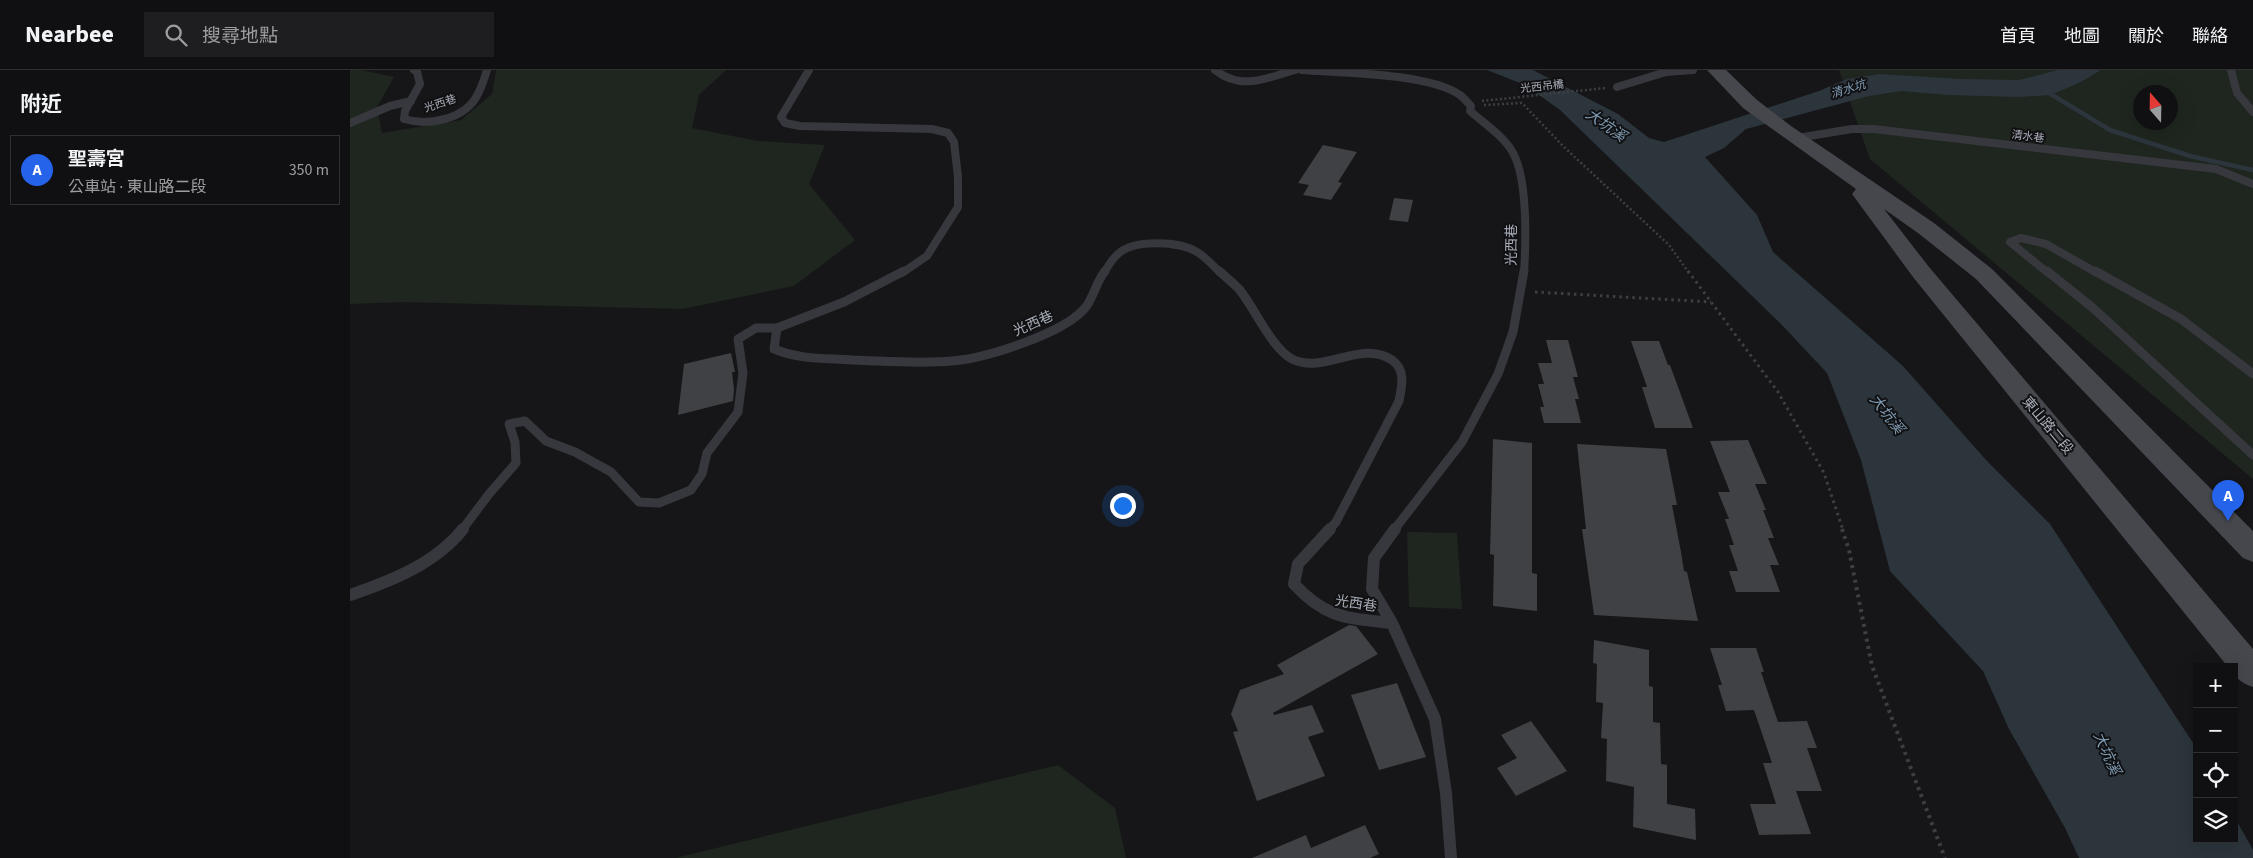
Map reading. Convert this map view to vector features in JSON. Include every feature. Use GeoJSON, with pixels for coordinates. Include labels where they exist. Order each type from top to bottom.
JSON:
{"type":"FeatureCollection","features":[{"type":"Feature","properties":{"kind":"main road","name":"東山路二段"},"geometry":{"type":"LineString","coordinates":[[1716,70],[1750,104],[1848,175],[1926,228],[1984,274],[2253,550]]}},
{"type":"Feature","properties":{"kind":"main road","name":"東山路二段"},"geometry":{"type":"LineString","coordinates":[[1848,175],[1921,272],[2253,673]]}},
{"type":"Feature","properties":{"kind":"lane","name":"光西巷"},"geometry":{"type":"LineString","coordinates":[[414,70],[417,72],[420,84],[405,111],[404,119],[414,123],[434,121],[459,112],[475,98],[487,70]]}},
{"type":"Feature","properties":{"kind":"lane"},"geometry":{"type":"LineString","coordinates":[[350,595],[366,590],[419,565],[448,545],[467,526],[485,498],[516,463],[515,442],[508,424],[525,420],[546,441],[576,452],[611,472],[639,502],[659,503],[691,490],[702,474],[707,453],[738,412],[743,373],[738,339],[746,331],[761,326],[776,328],[844,302],[900,274],[927,256],[958,207],[958,177],[954,142],[948,133],[932,129],[800,126],[785,123],[781,117],[810,70]]}},
{"type":"Feature","properties":{"kind":"lane"},"geometry":{"type":"LineString","coordinates":[[1215,70],[1227,80],[1251,82],[1295,70]]}},
{"type":"Feature","properties":{"kind":"lane","name":"光西巷"},"geometry":{"type":"LineString","coordinates":[[1302,70],[1391,76],[1441,87],[1470,104],[1470,111],[1506,143],[1513,153],[1522,186],[1526,236],[1522,291],[1513,332],[1498,374],[1462,442],[1402,518],[1374,558],[1372,589],[1392,622],[1435,718],[1446,793],[1451,858]]}},
{"type":"Feature","properties":{"kind":"lane"},"geometry":{"type":"LineString","coordinates":[[1617,87],[1666,72],[1693,70]]}},
{"type":"Feature","properties":{"kind":"lane"},"geometry":{"type":"LineString","coordinates":[[2231,70],[2237,93],[2253,112]]}},
{"type":"Feature","properties":{"kind":"lane"},"geometry":{"type":"LineString","coordinates":[[350,123],[390,106],[411,101]]}},
{"type":"Feature","properties":{"kind":"lane","name":"清水巷"},"geometry":{"type":"LineString","coordinates":[[1791,134],[1874,129],[2216,169],[2253,184]]}},
{"type":"Feature","properties":{"kind":"lane"},"geometry":{"type":"LineString","coordinates":[[2253,374],[2180,319],[2046,244],[2020,238],[2010,242],[2093,308],[2253,455]]}},
{"type":"Feature","properties":{"kind":"lane","name":"光西巷"},"geometry":{"type":"LineString","coordinates":[[776,328],[774,349],[793,357],[901,362],[953,361],[1020,345],[1060,327],[1086,308],[1098,280],[1119,252],[1138,245],[1160,243],[1183,245],[1198,252],[1238,290],[1280,349],[1292,359],[1311,363],[1370,352],[1385,355],[1398,364],[1403,380],[1399,401],[1336,522],[1298,564],[1294,584],[1307,600],[1332,616],[1392,622]]}},
{"type":"Feature","properties":{"kind":"path","name":"光西吊橋"},"geometry":{"type":"LineString","coordinates":[[1470,104],[1617,87]]}},
{"type":"Feature","properties":{"kind":"path"},"geometry":{"type":"LineString","coordinates":[[1470,104],[1522,103],[1564,147],[1669,246],[1778,392],[1824,473],[1849,550],[1872,666],[1946,858]]}},
{"type":"Feature","properties":{"kind":"path"},"geometry":{"type":"LineString","coordinates":[[1522,291],[1712,302]]}},
{"type":"Feature","properties":{"kind":"shaded area"},"geometry":{"type":"Polygon","coordinates":[[[350,70],[361,70],[394,77],[377,107],[382,133],[461,120],[492,94],[496,70],[726,70],[699,95],[692,128],[758,141],[825,145],[809,184],[855,240],[794,286],[682,309],[402,302],[350,304],[350,70]]]}},
{"type":"Feature","properties":{"kind":"shaded area"},"geometry":{"type":"Polygon","coordinates":[[[1839,70],[2253,70],[2253,479],[1870,159],[1839,70]]]}},
{"type":"Feature","properties":{"kind":"shaded area"},"geometry":{"type":"Polygon","coordinates":[[[1407,532],[1457,533],[1462,609],[1409,607],[1407,532]]]}},
{"type":"Feature","properties":{"kind":"shaded area"},"geometry":{"type":"Polygon","coordinates":[[[1058,765],[1115,808],[1126,858],[675,858],[1058,765]]]}},
{"type":"Feature","properties":{"kind":"water"},"geometry":{"type":"Polygon","coordinates":[[[1487,70],[1533,70],[1618,114],[1649,138],[1664,142],[1819,91],[1847,79],[1880,74],[1961,79],[2019,80],[2058,70],[2101,70],[2079,83],[2050,95],[2019,97],[1949,95],[1901,91],[1869,96],[1746,129],[1724,148],[1705,157],[1757,215],[1773,252],[1903,366],[1986,460],[2050,524],[2193,743],[2193,843],[2238,843],[2238,823],[2253,850],[2253,858],[2079,858],[2065,828],[2009,729],[1983,671],[1890,571],[1861,460],[1827,373],[1781,324],[1560,110],[1525,85],[1487,70]]]}},
{"type":"Feature","properties":{"kind":"building"},"geometry":{"type":"Polygon","coordinates":[[[1323,145],[1357,152],[1338,182],[1342,183],[1331,200],[1303,195],[1309,185],[1298,183],[1323,145]]]}},
{"type":"Feature","properties":{"kind":"building"},"geometry":{"type":"Polygon","coordinates":[[[1394,198],[1413,200],[1408,222],[1389,220],[1394,198]]]}},
{"type":"Feature","properties":{"kind":"building"},"geometry":{"type":"Polygon","coordinates":[[[1546,340],[1568,340],[1578,377],[1573,377],[1579,399],[1575,399],[1581,423],[1544,423],[1540,407],[1544,407],[1538,384],[1544,384],[1538,363],[1552,363],[1546,340]]]}},
{"type":"Feature","properties":{"kind":"building"},"geometry":{"type":"Polygon","coordinates":[[[1631,341],[1659,341],[1668,365],[1670,365],[1693,428],[1655,428],[1642,387],[1647,387],[1631,341]]]}},
{"type":"Feature","properties":{"kind":"building"},"geometry":{"type":"Polygon","coordinates":[[[731,353],[735,372],[732,372],[733,401],[678,415],[684,364],[731,353]]]}},
{"type":"Feature","properties":{"kind":"building"},"geometry":{"type":"Polygon","coordinates":[[[1493,439],[1532,443],[1532,573],[1537,574],[1537,611],[1493,606],[1494,555],[1490,554],[1493,439]]]}},
{"type":"Feature","properties":{"kind":"building"},"geometry":{"type":"Polygon","coordinates":[[[1748,440],[1767,484],[1755,484],[1766,510],[1763,510],[1774,538],[1768,538],[1779,565],[1770,565],[1780,592],[1736,592],[1729,571],[1738,571],[1729,545],[1734,545],[1725,519],[1729,519],[1718,492],[1730,492],[1710,441],[1748,440]]]}},
{"type":"Feature","properties":{"kind":"building"},"geometry":{"type":"Polygon","coordinates":[[[1577,444],[1666,449],[1677,505],[1672,505],[1684,571],[1687,572],[1698,621],[1594,615],[1582,529],[1586,529],[1577,444]]]}},
{"type":"Feature","properties":{"kind":"building"},"geometry":{"type":"Polygon","coordinates":[[[1349,625],[1356,626],[1378,654],[1273,713],[1274,715],[1312,705],[1324,732],[1308,737],[1325,776],[1257,801],[1233,732],[1238,731],[1231,714],[1240,690],[1284,674],[1277,665],[1349,625]]]}},
{"type":"Feature","properties":{"kind":"building"},"geometry":{"type":"Polygon","coordinates":[[[1594,640],[1649,650],[1649,686],[1653,687],[1653,722],[1660,723],[1661,764],[1667,765],[1667,804],[1695,809],[1696,840],[1633,827],[1634,787],[1606,781],[1607,739],[1601,738],[1603,703],[1596,702],[1597,664],[1593,663],[1594,640]]]}},
{"type":"Feature","properties":{"kind":"building"},"geometry":{"type":"Polygon","coordinates":[[[1710,648],[1756,648],[1764,672],[1761,672],[1778,722],[1807,721],[1817,748],[1807,748],[1822,791],[1796,791],[1811,834],[1759,835],[1750,804],[1776,804],[1763,763],[1772,763],[1754,710],[1726,711],[1718,685],[1722,685],[1710,648]]]}},
{"type":"Feature","properties":{"kind":"building"},"geometry":{"type":"Polygon","coordinates":[[[1397,683],[1426,757],[1379,770],[1351,695],[1397,683]]]}},
{"type":"Feature","properties":{"kind":"building"},"geometry":{"type":"Polygon","coordinates":[[[1531,721],[1567,771],[1516,796],[1497,768],[1517,758],[1501,735],[1531,721]]]}},
{"type":"Feature","properties":{"kind":"building"},"geometry":{"type":"Polygon","coordinates":[[[1365,825],[1379,854],[1370,858],[1252,858],[1306,835],[1311,848],[1365,825]]]}},
{"type":"Feature","properties":{"kind":"waterway"},"geometry":{"type":"LineString","coordinates":[[2044,90],[2110,130],[2190,156],[2253,170]]}},
{"type":"Feature","properties":{"kind":"place","name":"聖壽宮"},"geometry":{"type":"Point","coordinates":[2228,521]}},
{"type":"Feature","properties":{"kind":"water label","name":"清水坑"},"geometry":{"type":"Point","coordinates":[1848,89]}},
{"type":"Feature","properties":{"kind":"water label","name":"大坑溪"},"geometry":{"type":"Point","coordinates":[1606,125]}},
{"type":"Feature","properties":{"kind":"water label","name":"大坑溪"},"geometry":{"type":"Point","coordinates":[1887,414]}},
{"type":"Feature","properties":{"kind":"water label","name":"大坑溪"},"geometry":{"type":"Point","coordinates":[2107,753]}}]}
